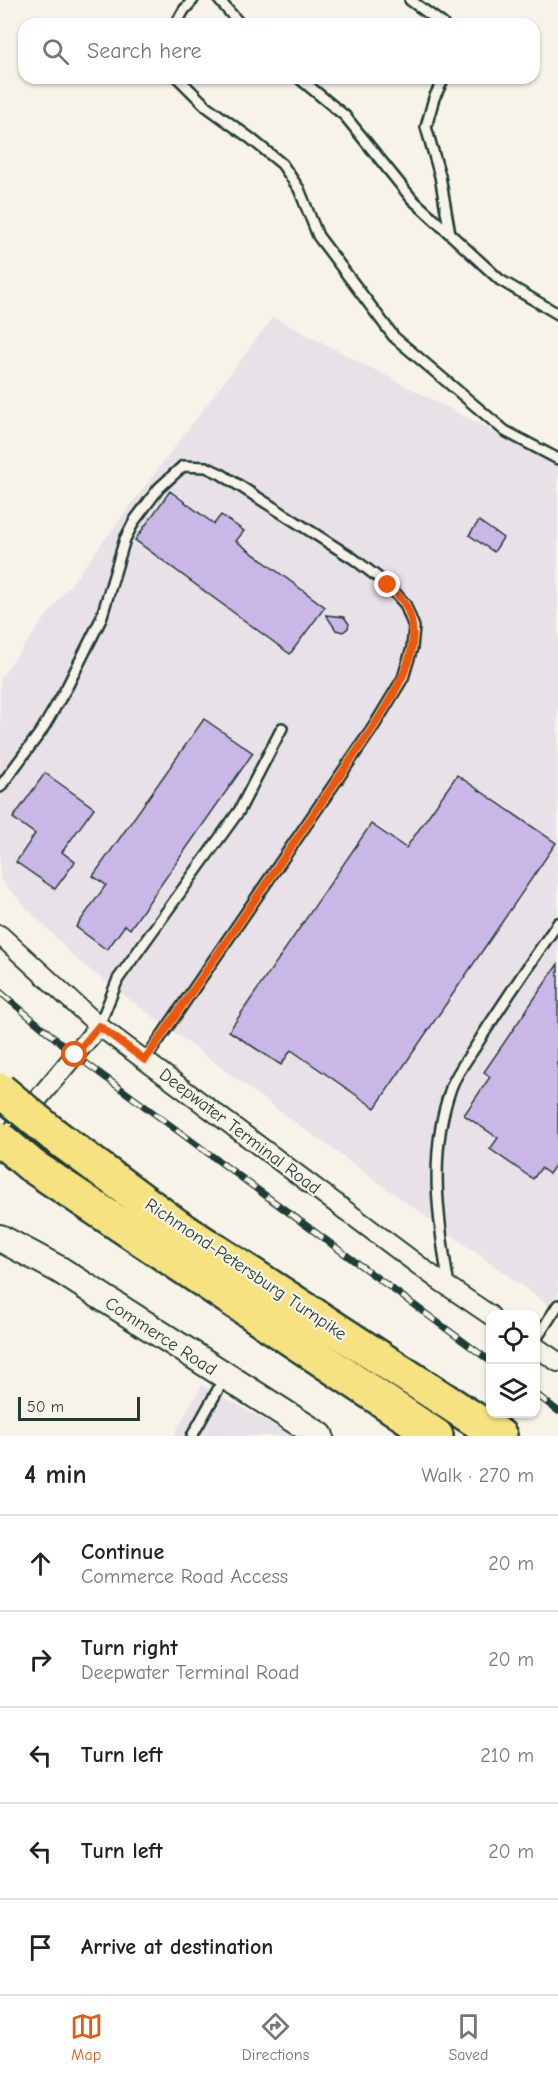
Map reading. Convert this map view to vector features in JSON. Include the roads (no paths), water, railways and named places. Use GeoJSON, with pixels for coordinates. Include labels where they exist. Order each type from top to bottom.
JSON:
{"type":"FeatureCollection","features":[{"type":"Feature","properties":{"kind":"highway","name":"Richmond-Petersburg Turnpike"},"geometry":{"type":"LineString","coordinates":[[0,1090],[54,1135],[177,1226],[500,1436]]}},
{"type":"Feature","properties":{"kind":"highway","name":"Richmond-Petersburg Turnpike"},"geometry":{"type":"LineString","coordinates":[[0,1139],[31,1165],[436,1436]]}},
{"type":"Feature","properties":{"kind":"main road","name":"Commerce Road"},"geometry":{"type":"LineString","coordinates":[[0,1238],[60,1270],[298,1436]]}},
{"type":"Feature","properties":{"kind":"main road","name":"Commerce Road"},"geometry":{"type":"LineString","coordinates":[[223,1382],[320,1436]]}},
{"type":"Feature","properties":{"kind":"street","name":"Deepwater Terminal Road"},"geometry":{"type":"LineString","coordinates":[[0,935],[99,1026],[486,1312]]}},
{"type":"Feature","properties":{"kind":"street"},"geometry":{"type":"LineString","coordinates":[[0,1147],[99,1026]]}},
{"type":"Feature","properties":{"kind":"street"},"geometry":{"type":"LineString","coordinates":[[540,1350],[558,1362]]}},
{"type":"Feature","properties":{"kind":"lane"},"geometry":{"type":"LineString","coordinates":[[179,18],[193,0]]}},
{"type":"Feature","properties":{"kind":"lane"},"geometry":{"type":"LineString","coordinates":[[219,0],[235,18]]}},
{"type":"Feature","properties":{"kind":"lane"},"geometry":{"type":"LineString","coordinates":[[410,0],[435,18]]}},
{"type":"Feature","properties":{"kind":"lane"},"geometry":{"type":"LineString","coordinates":[[184,84],[206,106],[282,164],[299,189],[318,236],[394,337],[505,431],[558,459]]}},
{"type":"Feature","properties":{"kind":"lane"},"geometry":{"type":"LineString","coordinates":[[306,84],[345,116],[412,199],[500,280],[558,314]]}},
{"type":"Feature","properties":{"kind":"lane"},"geometry":{"type":"LineString","coordinates":[[441,84],[434,98],[426,127],[440,176],[450,234]]}},
{"type":"Feature","properties":{"kind":"lane"},"geometry":{"type":"LineString","coordinates":[[0,787],[42,730],[101,620],[125,539],[135,520],[159,488],[183,466],[206,467],[221,474],[354,559],[388,585],[405,604],[414,627],[412,648],[403,678],[374,726],[145,1060]]}},
{"type":"Feature","properties":{"kind":"lane"},"geometry":{"type":"LineString","coordinates":[[99,1026],[118,979],[240,811],[282,728]]}},
{"type":"Feature","properties":{"kind":"lane"},"geometry":{"type":"LineString","coordinates":[[449,1286],[438,1225],[436,1193],[442,1122],[452,1086],[507,996],[558,923]]}},
{"type":"Feature","properties":{"kind":"lane"},"geometry":{"type":"LineString","coordinates":[[540,1332],[557,1309]]}},
{"type":"Feature","properties":{"kind":"lane"},"geometry":{"type":"LineString","coordinates":[[192,1436],[223,1382]]}},
{"type":"Feature","properties":{"kind":"railway"},"geometry":{"type":"LineString","coordinates":[[0,992],[75,1055],[486,1358]]}},
{"type":"Feature","properties":{"kind":"railway"},"geometry":{"type":"LineString","coordinates":[[540,1397],[558,1411]]}}]}
